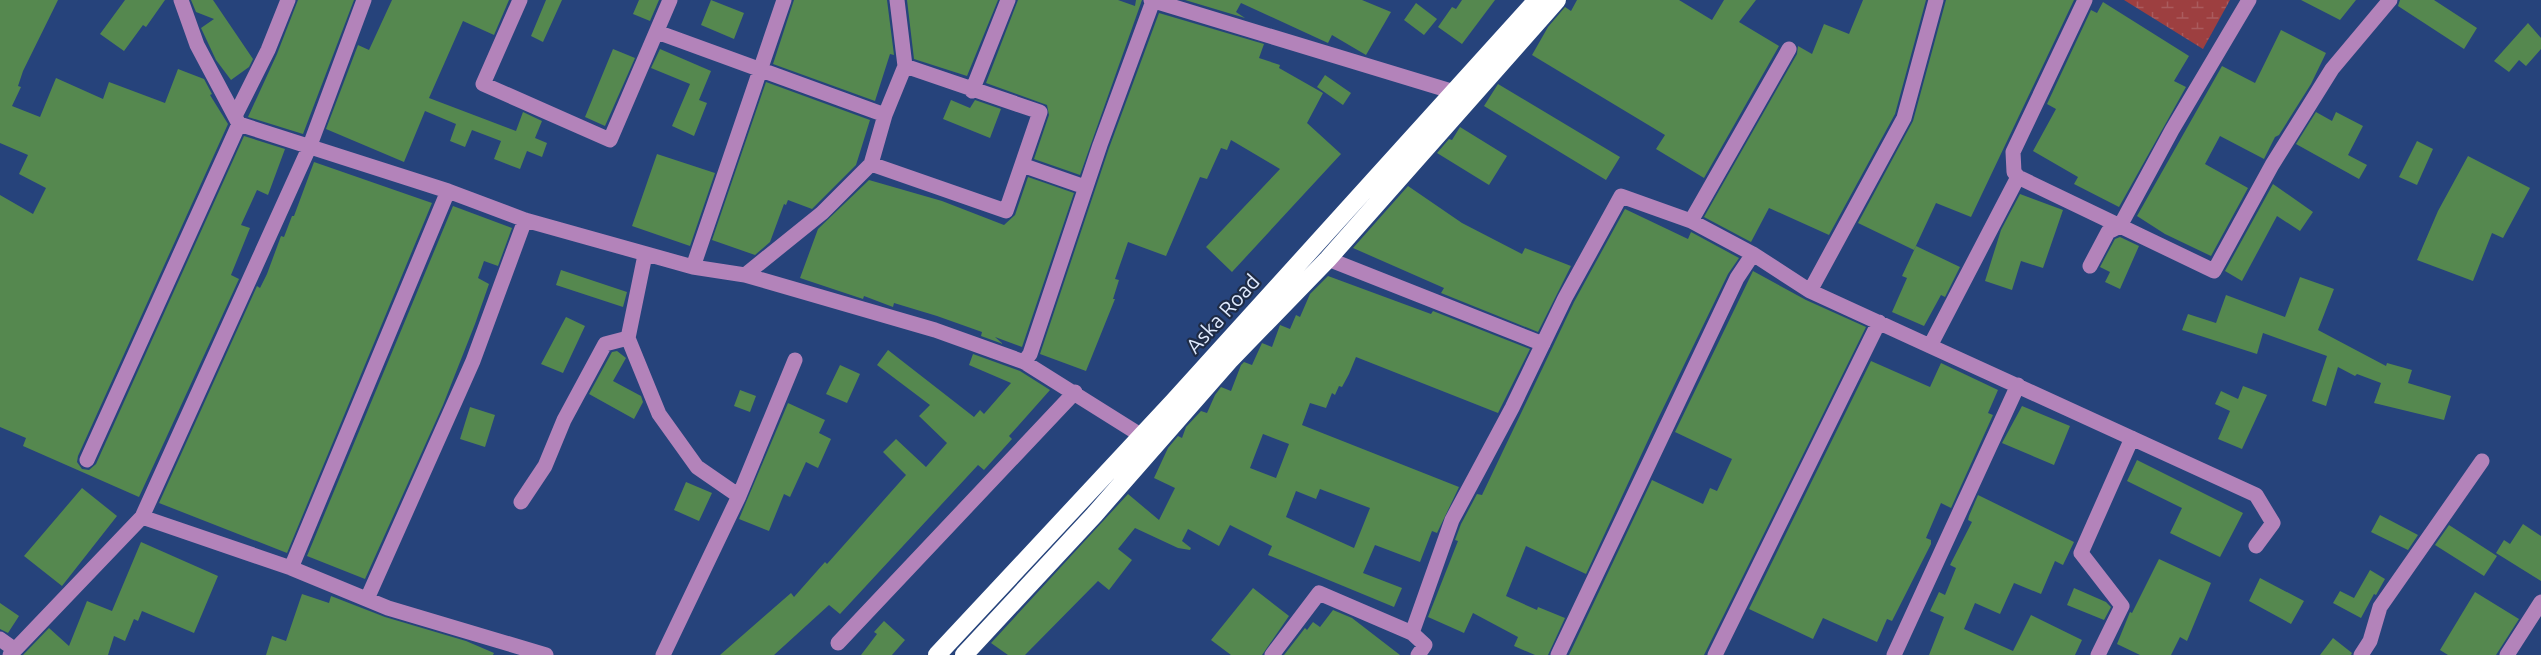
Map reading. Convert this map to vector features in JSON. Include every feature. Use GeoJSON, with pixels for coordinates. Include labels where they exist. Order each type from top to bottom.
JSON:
{"type":"FeatureCollection","features":[{"type":"Feature","properties":{"kind":"highway","name":"Aska Road"},"geometry":{"type":"LineString","coordinates":[[937,655],[1463,95],[1537,0]]}},
{"type":"Feature","properties":{"kind":"highway"},"geometry":{"type":"LineString","coordinates":[[964,655],[1095,514],[1229,361],[1328,259],[1463,95],[1557,0]]}},
{"type":"Feature","properties":{"kind":"street"},"geometry":{"type":"LineString","coordinates":[[181,0],[197,45],[238,119],[309,148],[448,191],[525,220],[693,267],[746,275],[935,330],[1024,362],[1142,436]]}},
{"type":"Feature","properties":{"kind":"street"},"geometry":{"type":"LineString","coordinates":[[87,460],[238,119],[288,0]]}},
{"type":"Feature","properties":{"kind":"street"},"geometry":{"type":"LineString","coordinates":[[0,639],[12,652],[142,517],[309,148],[364,0]]}},
{"type":"Feature","properties":{"kind":"street"},"geometry":{"type":"LineString","coordinates":[[520,0],[483,84],[610,140],[670,0]]}},
{"type":"Feature","properties":{"kind":"street"},"geometry":{"type":"LineString","coordinates":[[693,267],[784,0]]}},
{"type":"Feature","properties":{"kind":"street"},"geometry":{"type":"LineString","coordinates":[[746,275],[822,213],[871,164],[885,115],[904,66],[897,0]]}},
{"type":"Feature","properties":{"kind":"street"},"geometry":{"type":"LineString","coordinates":[[972,91],[1008,0]]}},
{"type":"Feature","properties":{"kind":"street"},"geometry":{"type":"LineString","coordinates":[[1024,362],[1030,354],[1085,187],[1152,0],[1463,95]]}},
{"type":"Feature","properties":{"kind":"street"},"geometry":{"type":"LineString","coordinates":[[1810,291],[1904,118],[1936,0]]}},
{"type":"Feature","properties":{"kind":"street"},"geometry":{"type":"LineString","coordinates":[[2085,0],[2013,152],[2014,172],[2019,177],[2214,272],[2272,165],[2332,69],[2390,0]]}},
{"type":"Feature","properties":{"kind":"street"},"geometry":{"type":"LineString","coordinates":[[2090,266],[2108,232],[2120,226],[2172,130],[2249,0]]}},
{"type":"Feature","properties":{"kind":"street"},"geometry":{"type":"LineString","coordinates":[[657,32],[885,115]]}},
{"type":"Feature","properties":{"kind":"street"},"geometry":{"type":"LineString","coordinates":[[1691,221],[1789,49]]}},
{"type":"Feature","properties":{"kind":"street"},"geometry":{"type":"LineString","coordinates":[[871,164],[1006,211],[1040,112],[972,91],[904,66]]}},
{"type":"Feature","properties":{"kind":"street"},"geometry":{"type":"LineString","coordinates":[[1022,165],[1085,187]]}},
{"type":"Feature","properties":{"kind":"street"},"geometry":{"type":"LineString","coordinates":[[1930,346],[2019,177]]}},
{"type":"Feature","properties":{"kind":"street"},"geometry":{"type":"LineString","coordinates":[[291,568],[448,191]]}},
{"type":"Feature","properties":{"kind":"street"},"geometry":{"type":"LineString","coordinates":[[1412,633],[1452,520],[1621,196],[1691,221],[1753,254],[1810,291],[2256,495],[2272,523],[2256,546]]}},
{"type":"Feature","properties":{"kind":"street"},"geometry":{"type":"LineString","coordinates":[[367,599],[473,361],[525,220]]}},
{"type":"Feature","properties":{"kind":"street"},"geometry":{"type":"LineString","coordinates":[[1558,655],[1737,278],[1753,254]]}},
{"type":"Feature","properties":{"kind":"street"},"geometry":{"type":"LineString","coordinates":[[645,255],[628,338],[659,414],[697,467],[739,496]]}},
{"type":"Feature","properties":{"kind":"street"},"geometry":{"type":"LineString","coordinates":[[1328,259],[1543,344]]}},
{"type":"Feature","properties":{"kind":"street"},"geometry":{"type":"LineString","coordinates":[[1715,655],[1879,322]]}},
{"type":"Feature","properties":{"kind":"street"},"geometry":{"type":"LineString","coordinates":[[521,502],[545,466],[564,420],[594,360],[605,344],[628,338]]}},
{"type":"Feature","properties":{"kind":"street"},"geometry":{"type":"LineString","coordinates":[[663,655],[739,496],[795,360]]}},
{"type":"Feature","properties":{"kind":"street"},"geometry":{"type":"LineString","coordinates":[[1894,655],[2018,385]]}},
{"type":"Feature","properties":{"kind":"street"},"geometry":{"type":"LineString","coordinates":[[837,643],[1075,392]]}},
{"type":"Feature","properties":{"kind":"street"},"geometry":{"type":"LineString","coordinates":[[2098,655],[2122,606],[2081,553],[2132,438]]}},
{"type":"Feature","properties":{"kind":"street"},"geometry":{"type":"LineString","coordinates":[[2361,655],[2370,641],[2380,607],[2482,461]]}},
{"type":"Feature","properties":{"kind":"street"},"geometry":{"type":"LineString","coordinates":[[142,517],[291,568],[388,608],[546,655]]}},
{"type":"Feature","properties":{"kind":"street"},"geometry":{"type":"LineString","coordinates":[[1272,655],[1319,592],[1412,633],[1425,645],[1419,655]]}},
{"type":"Feature","properties":{"kind":"street"},"geometry":{"type":"LineString","coordinates":[[2507,655],[2541,602]]}},
{"type":"Feature","properties":{"kind":"green space"},"geometry":{"type":"Polygon","coordinates":[[[2124,0],[2230,0],[2203,49],[2124,0]]]}},
{"type":"Feature","properties":{"kind":"building"},"geometry":{"type":"Polygon","coordinates":[[[0,0],[58,0],[23,71],[18,86],[21,87],[12,106],[40,117],[56,78],[103,99],[109,82],[165,103],[178,69],[204,79],[212,94],[210,95],[228,124],[78,456],[77,462],[82,469],[89,470],[96,464],[244,136],[285,149],[268,195],[257,190],[241,225],[250,228],[231,275],[239,279],[139,497],[23,446],[26,438],[0,427],[0,195],[33,214],[46,188],[19,174],[28,155],[0,143],[0,0]]]}},
{"type":"Feature","properties":{"kind":"building"},"geometry":{"type":"Polygon","coordinates":[[[125,0],[165,0],[146,27],[143,25],[124,51],[100,34],[125,0]]]}},
{"type":"Feature","properties":{"kind":"building"},"geometry":{"type":"Polygon","coordinates":[[[191,0],[213,0],[253,59],[249,67],[231,80],[216,60],[201,28],[214,19],[196,12],[191,0]]]}},
{"type":"Feature","properties":{"kind":"building"},"geometry":{"type":"Polygon","coordinates":[[[298,0],[354,0],[303,134],[248,117],[277,54],[298,0]]]}},
{"type":"Feature","properties":{"kind":"building"},"geometry":{"type":"Polygon","coordinates":[[[392,0],[509,0],[494,35],[463,21],[429,98],[516,131],[523,112],[542,121],[535,138],[547,143],[542,157],[527,151],[520,169],[494,159],[501,141],[472,130],[465,147],[450,141],[456,124],[425,111],[404,162],[326,129],[358,45],[369,50],[392,0]]]}},
{"type":"Feature","properties":{"kind":"building"},"geometry":{"type":"Polygon","coordinates":[[[546,0],[562,0],[543,42],[531,36],[546,0]]]}},
{"type":"Feature","properties":{"kind":"building"},"geometry":{"type":"Polygon","coordinates":[[[639,0],[659,0],[650,21],[633,14],[639,0]]]}},
{"type":"Feature","properties":{"kind":"building"},"geometry":{"type":"Polygon","coordinates":[[[711,0],[744,13],[734,39],[701,25],[711,0]]]}},
{"type":"Feature","properties":{"kind":"building"},"geometry":{"type":"Polygon","coordinates":[[[794,0],[887,0],[894,55],[890,54],[875,101],[773,64],[794,0]]]}},
{"type":"Feature","properties":{"kind":"building"},"geometry":{"type":"Polygon","coordinates":[[[907,0],[998,0],[967,76],[914,59],[907,0]]]}},
{"type":"Feature","properties":{"kind":"building"},"geometry":{"type":"Polygon","coordinates":[[[1018,0],[1118,0],[1135,6],[1136,0],[1142,0],[1080,175],[1034,159],[1049,115],[1047,105],[986,83],[1018,0]]]}},
{"type":"Feature","properties":{"kind":"building"},"geometry":{"type":"Polygon","coordinates":[[[1185,0],[1362,0],[1391,12],[1366,55],[1332,35],[1328,43],[1241,3],[1236,12],[1245,18],[1185,0]]]}},
{"type":"Feature","properties":{"kind":"building"},"geometry":{"type":"Polygon","coordinates":[[[1462,0],[1495,0],[1462,44],[1438,27],[1452,7],[1456,9],[1462,0]]]}},
{"type":"Feature","properties":{"kind":"building"},"geometry":{"type":"Polygon","coordinates":[[[1577,0],[1679,0],[1712,20],[1724,0],[1756,0],[1739,22],[1779,46],[1704,178],[1656,149],[1665,135],[1532,55],[1548,27],[1565,7],[1571,11],[1577,0]]]}},
{"type":"Feature","properties":{"kind":"building"},"geometry":{"type":"Polygon","coordinates":[[[1863,0],[1926,0],[1895,114],[1829,235],[1769,208],[1751,242],[1704,217],[1797,54],[1798,46],[1812,54],[1824,24],[1849,34],[1863,0]]]}},
{"type":"Feature","properties":{"kind":"building"},"geometry":{"type":"Polygon","coordinates":[[[1946,0],[2074,0],[1971,217],[1936,203],[1914,250],[1858,223],[1913,121],[1946,0]]]}},
{"type":"Feature","properties":{"kind":"building"},"geometry":{"type":"Polygon","coordinates":[[[2301,0],[2356,0],[2340,20],[2301,0]]]}},
{"type":"Feature","properties":{"kind":"building"},"geometry":{"type":"Polygon","coordinates":[[[2400,0],[2434,0],[2477,28],[2464,49],[2398,6],[2400,0]]]}},
{"type":"Feature","properties":{"kind":"building"},"geometry":{"type":"Polygon","coordinates":[[[2103,2],[2189,56],[2174,81],[2186,87],[2119,207],[2074,184],[2078,177],[2033,151],[2056,109],[2047,104],[2091,10],[2097,13],[2103,2]]]}},
{"type":"Feature","properties":{"kind":"building"},"geometry":{"type":"Polygon","coordinates":[[[1416,3],[1437,19],[1424,35],[1404,20],[1416,3]]]}},
{"type":"Feature","properties":{"kind":"building"},"geometry":{"type":"Polygon","coordinates":[[[1159,13],[1264,44],[1259,58],[1280,65],[1279,68],[1323,93],[1307,123],[1341,154],[1232,272],[1206,247],[1280,169],[1231,140],[1227,150],[1221,148],[1207,179],[1200,177],[1166,256],[1128,242],[1115,279],[1119,280],[1113,299],[1115,299],[1086,371],[1040,354],[1109,148],[1159,13]]]}},
{"type":"Feature","properties":{"kind":"building"},"geometry":{"type":"Polygon","coordinates":[[[2528,23],[2541,38],[2541,49],[2526,66],[2519,60],[2509,72],[2494,61],[2528,23]]]}},
{"type":"Feature","properties":{"kind":"building"},"geometry":{"type":"Polygon","coordinates":[[[2281,30],[2326,53],[2311,84],[2279,135],[2275,137],[2264,159],[2220,136],[2205,164],[2248,188],[2211,256],[2165,234],[2137,216],[2222,66],[2255,83],[2281,30]]]}},
{"type":"Feature","properties":{"kind":"building"},"geometry":{"type":"Polygon","coordinates":[[[613,49],[635,58],[605,126],[585,117],[613,49]]]}},
{"type":"Feature","properties":{"kind":"building"},"geometry":{"type":"Polygon","coordinates":[[[660,49],[711,71],[699,100],[707,103],[694,136],[672,126],[690,84],[651,68],[660,49]]]}},
{"type":"Feature","properties":{"kind":"building"},"geometry":{"type":"Polygon","coordinates":[[[1325,75],[1351,93],[1343,105],[1317,87],[1325,75]]]}},
{"type":"Feature","properties":{"kind":"building"},"geometry":{"type":"Polygon","coordinates":[[[766,82],[870,120],[856,165],[812,209],[788,200],[786,205],[784,204],[770,242],[755,255],[712,240],[766,82]]]}},
{"type":"Feature","properties":{"kind":"building"},"geometry":{"type":"Polygon","coordinates":[[[1498,84],[1620,157],[1606,180],[1484,106],[1498,84]]]}},
{"type":"Feature","properties":{"kind":"building"},"geometry":{"type":"Polygon","coordinates":[[[951,100],[970,108],[975,100],[1001,109],[990,138],[943,119],[951,100]]]}},
{"type":"Feature","properties":{"kind":"building"},"geometry":{"type":"Polygon","coordinates":[[[2316,112],[2332,121],[2336,112],[2363,126],[2348,155],[2367,165],[2359,179],[2296,144],[2316,112]]]}},
{"type":"Feature","properties":{"kind":"building"},"geometry":{"type":"Polygon","coordinates":[[[1460,127],[1507,156],[1489,185],[1437,153],[1449,139],[1452,140],[1460,127]]]}},
{"type":"Feature","properties":{"kind":"building"},"geometry":{"type":"Polygon","coordinates":[[[2417,141],[2433,149],[2417,185],[2399,177],[2417,141]]]}},
{"type":"Feature","properties":{"kind":"building"},"geometry":{"type":"Polygon","coordinates":[[[657,154],[715,173],[690,246],[632,226],[657,154]]]}},
{"type":"Feature","properties":{"kind":"building"},"geometry":{"type":"Polygon","coordinates":[[[2468,156],[2530,188],[2503,238],[2492,233],[2473,281],[2417,260],[2438,211],[2468,156]]]}},
{"type":"Feature","properties":{"kind":"building"},"geometry":{"type":"Polygon","coordinates":[[[314,162],[432,203],[287,553],[159,503],[257,286],[260,288],[281,236],[284,237],[292,216],[294,216],[314,162]]]}},
{"type":"Feature","properties":{"kind":"building"},"geometry":{"type":"Polygon","coordinates":[[[1028,177],[1074,193],[1022,347],[995,337],[1003,344],[981,336],[982,332],[937,316],[894,303],[893,307],[864,296],[863,299],[800,278],[818,229],[869,180],[942,201],[1004,225],[1015,215],[1028,177]]]}},
{"type":"Feature","properties":{"kind":"building"},"geometry":{"type":"Polygon","coordinates":[[[2273,184],[2313,212],[2300,231],[2277,216],[2242,281],[2225,271],[2273,184]]]}},
{"type":"Feature","properties":{"kind":"building"},"geometry":{"type":"Polygon","coordinates":[[[1408,186],[1462,223],[1522,254],[1525,248],[1571,266],[1538,332],[1441,293],[1444,288],[1353,248],[1408,186]]]}},
{"type":"Feature","properties":{"kind":"building"},"geometry":{"type":"Polygon","coordinates":[[[2020,194],[2063,210],[2043,268],[2021,261],[2012,290],[1985,281],[2001,230],[2020,194]]]}},
{"type":"Feature","properties":{"kind":"building"},"geometry":{"type":"Polygon","coordinates":[[[453,206],[512,228],[498,266],[484,261],[478,278],[489,284],[475,324],[443,405],[365,579],[307,556],[453,206]]]}},
{"type":"Feature","properties":{"kind":"building"},"geometry":{"type":"Polygon","coordinates":[[[1625,209],[1688,239],[1691,232],[1739,258],[1728,274],[1586,574],[1526,546],[1506,596],[1537,610],[1538,607],[1565,618],[1548,655],[1535,655],[1514,646],[1518,637],[1473,613],[1464,633],[1428,617],[1458,541],[1455,540],[1461,524],[1477,494],[1482,495],[1574,302],[1625,209]]]}},
{"type":"Feature","properties":{"kind":"building"},"geometry":{"type":"Polygon","coordinates":[[[2120,237],[2139,246],[2120,289],[2105,282],[2110,272],[2100,267],[2115,239],[2120,237]]]}},
{"type":"Feature","properties":{"kind":"building"},"geometry":{"type":"Polygon","coordinates":[[[1916,246],[1960,267],[1945,297],[1941,295],[1924,326],[1892,312],[1907,278],[1902,276],[1916,246]]]}},
{"type":"Feature","properties":{"kind":"building"},"geometry":{"type":"Polygon","coordinates":[[[561,270],[627,292],[623,307],[556,285],[561,270]]]}},
{"type":"Feature","properties":{"kind":"building"},"geometry":{"type":"Polygon","coordinates":[[[1753,271],[1806,300],[1866,327],[1704,655],[1569,655],[1652,480],[1703,504],[1710,488],[1717,491],[1732,459],[1675,432],[1753,271]]]}},
{"type":"Feature","properties":{"kind":"building"},"geometry":{"type":"Polygon","coordinates":[[[1328,276],[1431,314],[1433,311],[1530,349],[1498,413],[1356,357],[1342,387],[1339,386],[1335,395],[1332,393],[1326,408],[1310,403],[1302,425],[1459,487],[1437,533],[1432,531],[1420,562],[1375,545],[1363,573],[1402,588],[1394,607],[1268,555],[1272,546],[1230,525],[1219,546],[1188,529],[1182,541],[1191,548],[1190,550],[1178,548],[1135,528],[1118,549],[1132,560],[1109,590],[1098,581],[1025,655],[1008,655],[991,643],[1128,494],[1159,520],[1175,488],[1154,478],[1168,448],[1178,436],[1182,438],[1186,427],[1201,411],[1207,413],[1221,387],[1231,391],[1241,365],[1244,362],[1252,365],[1262,343],[1272,347],[1280,325],[1290,329],[1296,315],[1300,317],[1310,294],[1328,276]],[[1263,434],[1250,468],[1276,478],[1289,444],[1263,434]],[[1320,489],[1316,499],[1296,491],[1286,517],[1354,548],[1370,508],[1320,489]]]}},
{"type":"Feature","properties":{"kind":"building"},"geometry":{"type":"Polygon","coordinates":[[[2300,277],[2334,289],[2318,330],[2386,366],[2387,363],[2412,370],[2408,383],[2451,396],[2444,420],[2374,403],[2381,383],[2357,374],[2355,376],[2338,367],[2326,406],[2312,401],[2327,356],[2263,333],[2257,354],[2182,330],[2188,314],[2216,323],[2226,295],[2285,317],[2300,277]]]}},
{"type":"Feature","properties":{"kind":"building"},"geometry":{"type":"Polygon","coordinates":[[[566,317],[585,326],[563,373],[541,364],[566,317]]]}},
{"type":"Feature","properties":{"kind":"building"},"geometry":{"type":"Polygon","coordinates":[[[888,350],[974,417],[980,410],[984,414],[1011,383],[969,365],[973,354],[1020,371],[1050,390],[1009,436],[1012,439],[984,470],[978,465],[840,614],[829,605],[774,655],[720,655],[791,593],[794,597],[825,562],[827,564],[906,475],[883,452],[896,439],[926,467],[947,443],[919,416],[930,405],[877,365],[888,350]]]}},
{"type":"Feature","properties":{"kind":"building"},"geometry":{"type":"Polygon","coordinates":[[[617,351],[626,358],[613,381],[641,396],[643,402],[634,419],[589,394],[612,352],[617,351]]]}},
{"type":"Feature","properties":{"kind":"building"},"geometry":{"type":"Polygon","coordinates":[[[1871,361],[1930,387],[1941,363],[1998,390],[1988,413],[1993,415],[1951,508],[1941,503],[1926,538],[1931,540],[1931,544],[1892,621],[1887,619],[1877,642],[1823,618],[1813,639],[1749,609],[1871,361]]]}},
{"type":"Feature","properties":{"kind":"building"},"geometry":{"type":"Polygon","coordinates":[[[840,365],[860,374],[847,403],[826,394],[840,365]]]}},
{"type":"Feature","properties":{"kind":"building"},"geometry":{"type":"Polygon","coordinates":[[[2243,386],[2267,395],[2242,449],[2218,439],[2230,411],[2215,404],[2221,391],[2238,399],[2243,386]]]}},
{"type":"Feature","properties":{"kind":"building"},"geometry":{"type":"Polygon","coordinates":[[[740,390],[756,396],[750,412],[734,406],[740,390]]]}},
{"type":"Feature","properties":{"kind":"building"},"geometry":{"type":"Polygon","coordinates":[[[788,403],[825,420],[819,433],[831,439],[818,468],[806,462],[790,497],[784,494],[769,531],[739,519],[788,403]]]}},
{"type":"Feature","properties":{"kind":"building"},"geometry":{"type":"Polygon","coordinates":[[[2022,406],[2070,426],[2054,465],[2002,443],[2022,406]]]}},
{"type":"Feature","properties":{"kind":"building"},"geometry":{"type":"Polygon","coordinates":[[[470,407],[495,415],[485,447],[460,439],[470,407]]]}},
{"type":"Feature","properties":{"kind":"building"},"geometry":{"type":"Polygon","coordinates":[[[2137,460],[2243,513],[2220,557],[2170,533],[2182,508],[2127,481],[2137,460]]]}},
{"type":"Feature","properties":{"kind":"building"},"geometry":{"type":"Polygon","coordinates":[[[686,482],[712,493],[699,521],[674,510],[686,482]]]}},
{"type":"Feature","properties":{"kind":"building"},"geometry":{"type":"Polygon","coordinates":[[[82,488],[117,516],[62,586],[24,556],[82,488]]]}},
{"type":"Feature","properties":{"kind":"building"},"geometry":{"type":"Polygon","coordinates":[[[1978,495],[2074,542],[2063,565],[2055,561],[2041,594],[2014,583],[2000,614],[1975,603],[1964,629],[2013,651],[2031,615],[2082,640],[2075,655],[1929,655],[1944,617],[1930,611],[1939,592],[1945,595],[1956,568],[1950,565],[1972,522],[1968,520],[1978,495]]]}},
{"type":"Feature","properties":{"kind":"building"},"geometry":{"type":"Polygon","coordinates":[[[2380,515],[2418,535],[2408,550],[2371,532],[2380,515]]]}},
{"type":"Feature","properties":{"kind":"building"},"geometry":{"type":"Polygon","coordinates":[[[2523,524],[2541,536],[2541,581],[2496,553],[2504,540],[2510,544],[2523,524]]]}},
{"type":"Feature","properties":{"kind":"building"},"geometry":{"type":"Polygon","coordinates":[[[2449,525],[2497,556],[2484,576],[2435,545],[2449,525]]]}},
{"type":"Feature","properties":{"kind":"building"},"geometry":{"type":"Polygon","coordinates":[[[141,542],[218,576],[194,633],[142,611],[138,621],[134,619],[125,641],[114,636],[108,655],[23,655],[49,628],[69,646],[87,601],[112,611],[141,542]]]}},
{"type":"Feature","properties":{"kind":"building"},"geometry":{"type":"Polygon","coordinates":[[[2159,559],[2211,583],[2187,641],[2180,637],[2171,655],[2140,655],[2117,644],[2130,612],[2132,613],[2159,559]]]}},
{"type":"Feature","properties":{"kind":"building"},"geometry":{"type":"Polygon","coordinates":[[[2370,570],[2385,579],[2361,618],[2333,603],[2340,591],[2354,598],[2370,570]]]}},
{"type":"Feature","properties":{"kind":"building"},"geometry":{"type":"Polygon","coordinates":[[[2260,578],[2304,601],[2291,624],[2249,601],[2260,578]]]}},
{"type":"Feature","properties":{"kind":"building"},"geometry":{"type":"Polygon","coordinates":[[[1253,588],[1289,616],[1262,655],[1231,655],[1211,640],[1253,588]]]}},
{"type":"Feature","properties":{"kind":"building"},"geometry":{"type":"Polygon","coordinates":[[[2074,588],[2106,602],[2111,607],[2104,620],[2067,605],[2074,588]]]}},
{"type":"Feature","properties":{"kind":"building"},"geometry":{"type":"Polygon","coordinates":[[[2475,592],[2519,619],[2496,655],[2448,655],[2440,650],[2475,592]]]}},
{"type":"Feature","properties":{"kind":"building"},"geometry":{"type":"Polygon","coordinates":[[[302,594],[329,603],[331,596],[385,617],[466,641],[494,653],[493,655],[266,655],[272,636],[286,641],[302,594]]]}},
{"type":"Feature","properties":{"kind":"building"},"geometry":{"type":"Polygon","coordinates":[[[0,603],[19,616],[8,633],[0,629],[0,603]]]}},
{"type":"Feature","properties":{"kind":"building"},"geometry":{"type":"Polygon","coordinates":[[[1333,610],[1352,618],[1400,655],[1284,655],[1305,628],[1307,630],[1313,622],[1320,627],[1333,610]]]}},
{"type":"Feature","properties":{"kind":"building"},"geometry":{"type":"Polygon","coordinates":[[[884,621],[905,640],[892,655],[861,655],[877,634],[874,632],[884,621]]]}},
{"type":"Feature","properties":{"kind":"building"},"geometry":{"type":"Polygon","coordinates":[[[2333,638],[2352,653],[2351,655],[2320,655],[2333,638]]]}}]}
